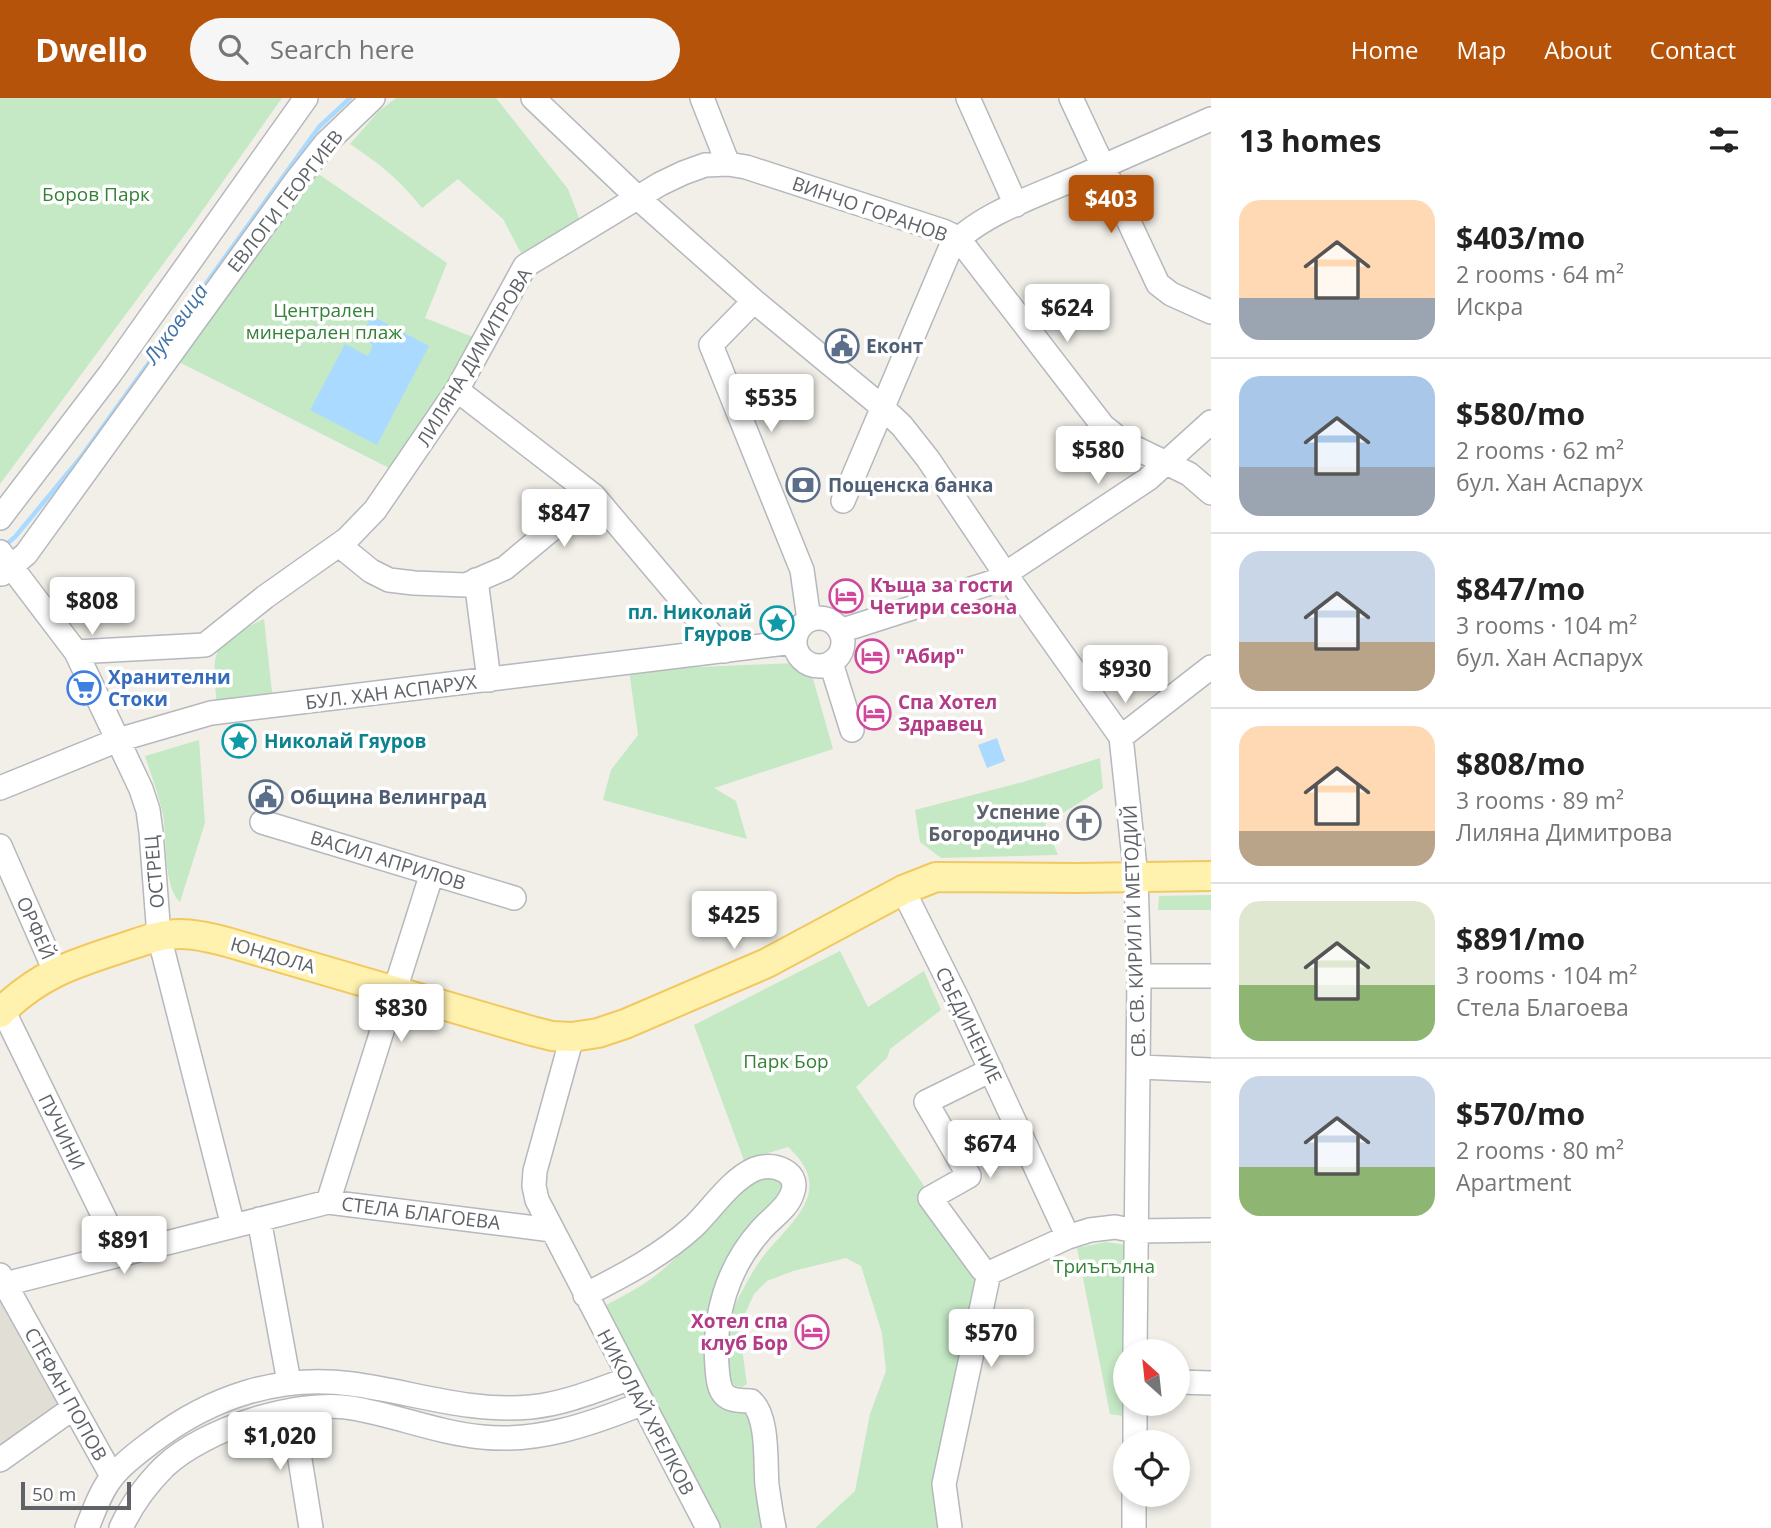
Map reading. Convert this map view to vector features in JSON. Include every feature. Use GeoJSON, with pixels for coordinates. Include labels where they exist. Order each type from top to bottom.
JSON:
{"type":"FeatureCollection","features":[{"type":"Feature","properties":{"kind":"main road","name":"ЮНДОЛА"},"geometry":{"type":"LineString","coordinates":[[1,1011],[26,989],[55,971],[159,936],[178,934],[211,938],[532,1031],[572,1037],[598,1033],[625,1024],[721,984],[767,963],[903,890],[936,877],[1211,876]]}},
{"type":"Feature","properties":{"kind":"street","name":"ЕВЛОГИ ГЕОРГИЕВ"},"geometry":{"type":"LineString","coordinates":[[0,518],[110,374],[306,98]]}},
{"type":"Feature","properties":{"kind":"street","name":"ЕВЛОГИ ГЕОРГИЕВ"},"geometry":{"type":"LineString","coordinates":[[4,565],[34,543],[296,181],[326,143],[373,98]]}},
{"type":"Feature","properties":{"kind":"street"},"geometry":{"type":"LineString","coordinates":[[533,98],[638,198]]}},
{"type":"Feature","properties":{"kind":"street"},"geometry":{"type":"LineString","coordinates":[[702,98],[728,164]]}},
{"type":"Feature","properties":{"kind":"street"},"geometry":{"type":"LineString","coordinates":[[968,98],[1016,205]]}},
{"type":"Feature","properties":{"kind":"street"},"geometry":{"type":"LineString","coordinates":[[1071,98],[1158,284],[1171,294],[1211,312]]}},
{"type":"Feature","properties":{"kind":"street"},"geometry":{"type":"LineString","coordinates":[[843,501],[881,406],[950,249],[958,238],[1016,205],[1211,119]]}},
{"type":"Feature","properties":{"kind":"street","name":"ВИНЧО ГОРАНОВ"},"geometry":{"type":"LineString","coordinates":[[638,198],[683,173],[705,165],[728,164],[930,226],[958,238],[1103,426],[1123,443],[1189,474],[1211,493]]}},
{"type":"Feature","properties":{"kind":"street","name":"СВ. СВ. КИРИЛ И МЕТОДИЙ"},"geometry":{"type":"LineString","coordinates":[[638,198],[754,301],[902,426],[928,459],[1121,737],[1136,877],[1139,976],[1135,1339]]}},
{"type":"Feature","properties":{"kind":"street","name":"ЛИЛЯНА ДИМИТРОВА"},"geometry":{"type":"LineString","coordinates":[[76,652],[205,645],[265,597],[339,545],[375,510],[457,390],[524,266],[638,198]]}},
{"type":"Feature","properties":{"kind":"street"},"geometry":{"type":"LineString","coordinates":[[754,301],[711,345],[802,570],[809,620]]}},
{"type":"Feature","properties":{"kind":"street"},"geometry":{"type":"LineString","coordinates":[[457,390],[593,495],[725,650]]}},
{"type":"Feature","properties":{"kind":"street"},"geometry":{"type":"LineString","coordinates":[[840,631],[993,582],[1006,575],[1148,479],[1211,422]]}},
{"type":"Feature","properties":{"kind":"street"},"geometry":{"type":"LineString","coordinates":[[339,545],[371,571],[389,580],[466,585],[505,568],[593,495]]}},
{"type":"Feature","properties":{"kind":"street","name":"ОСТРЕЦ"},"geometry":{"type":"LineString","coordinates":[[4,565],[76,652],[148,810],[159,936],[233,1226]]}},
{"type":"Feature","properties":{"kind":"street"},"geometry":{"type":"LineString","coordinates":[[476,580],[489,680]]}},
{"type":"Feature","properties":{"kind":"street"},"geometry":{"type":"LineString","coordinates":[[816,618],[830,621],[840,631],[843,646],[831,663],[817,667],[798,656],[794,642],[799,629],[809,620],[816,618]]}},
{"type":"Feature","properties":{"kind":"street","name":"БУЛ. ХАН АСПАРУХ"},"geometry":{"type":"LineString","coordinates":[[0,788],[118,740],[211,713],[794,642]]}},
{"type":"Feature","properties":{"kind":"street"},"geometry":{"type":"LineString","coordinates":[[831,663],[852,730]]}},
{"type":"Feature","properties":{"kind":"street"},"geometry":{"type":"LineString","coordinates":[[1121,737],[1211,667]]}},
{"type":"Feature","properties":{"kind":"street","name":"ВАСИЛ АПРИЛОВ"},"geometry":{"type":"LineString","coordinates":[[262,822],[514,898]]}},
{"type":"Feature","properties":{"kind":"street","name":"ОРФЕЙ"},"geometry":{"type":"LineString","coordinates":[[0,846],[55,971]]}},
{"type":"Feature","properties":{"kind":"street"},"geometry":{"type":"LineString","coordinates":[[328,1202],[432,873]]}},
{"type":"Feature","properties":{"kind":"street","name":"СЪЕДИНЕНИЕ"},"geometry":{"type":"LineString","coordinates":[[903,890],[991,1070],[1068,1237]]}},
{"type":"Feature","properties":{"kind":"street"},"geometry":{"type":"LineString","coordinates":[[1139,976],[1211,976]]}},
{"type":"Feature","properties":{"kind":"street","name":"ПУЧИНИ"},"geometry":{"type":"LineString","coordinates":[[1,1011],[122,1254]]}},
{"type":"Feature","properties":{"kind":"street","name":"НИКОЛАЙ ХРЕЛКОВ"},"geometry":{"type":"LineString","coordinates":[[572,1037],[535,1171],[537,1200],[628,1380],[708,1528]]}},
{"type":"Feature","properties":{"kind":"street"},"geometry":{"type":"LineString","coordinates":[[1140,1067],[1211,1070]]}},
{"type":"Feature","properties":{"kind":"street"},"geometry":{"type":"LineString","coordinates":[[989,1273],[982,1269],[930,1198],[969,1176],[926,1102],[991,1070]]}},
{"type":"Feature","properties":{"kind":"street"},"geometry":{"type":"LineString","coordinates":[[585,1295],[635,1270],[664,1251],[743,1177],[754,1170],[767,1166],[778,1167],[790,1174],[794,1184],[792,1195],[785,1207],[762,1228],[744,1251],[728,1284],[722,1300],[716,1338],[719,1387],[724,1396],[735,1401],[751,1401],[758,1406],[764,1433],[767,1485],[774,1528]]}},
{"type":"Feature","properties":{"kind":"street","name":"СТЕЛА БЛАГОЕВА"},"geometry":{"type":"LineString","coordinates":[[3,1279],[122,1254],[328,1202],[552,1230]]}},
{"type":"Feature","properties":{"kind":"street"},"geometry":{"type":"LineString","coordinates":[[259,1219],[289,1382]]}},
{"type":"Feature","properties":{"kind":"street"},"geometry":{"type":"LineString","coordinates":[[989,1273],[1068,1237],[1090,1230],[1115,1227],[1136,1231],[1211,1230]]}},
{"type":"Feature","properties":{"kind":"street"},"geometry":{"type":"LineString","coordinates":[[950,1528],[944,1484],[989,1273]]}},
{"type":"Feature","properties":{"kind":"street","name":"СТЕФАН ПОПОВ"},"geometry":{"type":"LineString","coordinates":[[3,1279],[113,1476]]}},
{"type":"Feature","properties":{"kind":"street"},"geometry":{"type":"LineString","coordinates":[[87,1528],[113,1476],[136,1454],[194,1413],[224,1399],[289,1382],[322,1381],[354,1384],[462,1405],[532,1407],[562,1401],[628,1380]]}},
{"type":"Feature","properties":{"kind":"street"},"geometry":{"type":"LineString","coordinates":[[1190,1382],[1211,1383]]}},
{"type":"Feature","properties":{"kind":"street"},"geometry":{"type":"LineString","coordinates":[[121,1528],[143,1492],[164,1467],[185,1451],[257,1418],[322,1406],[351,1408],[480,1437],[508,1438],[569,1430],[642,1404]]}},
{"type":"Feature","properties":{"kind":"street"},"geometry":{"type":"LineString","coordinates":[[0,1460],[73,1408]]}},
{"type":"Feature","properties":{"kind":"street"},"geometry":{"type":"LineString","coordinates":[[292,1410],[311,1528]]}},
{"type":"Feature","properties":{"kind":"street"},"geometry":{"type":"LineString","coordinates":[[1134,1507],[1134,1528]]}},
{"type":"Feature","properties":{"kind":"shaded area"},"geometry":{"type":"Polygon","coordinates":[[[0,1297],[61,1408],[0,1451],[0,1297]]]}},
{"type":"Feature","properties":{"kind":"green space","name":"Боров Парк"},"geometry":{"type":"Polygon","coordinates":[[[0,98],[282,98],[195,221],[0,484],[0,98]]]}},
{"type":"Feature","properties":{"kind":"green space"},"geometry":{"type":"Polygon","coordinates":[[[396,98],[496,98],[568,189],[581,223],[521,253],[503,219],[458,179],[422,208],[389,173],[350,144],[378,112],[396,98]]]}},
{"type":"Feature","properties":{"kind":"green space","name":"Централен минерален плаж"},"geometry":{"type":"Polygon","coordinates":[[[307,166],[447,263],[425,318],[483,341],[401,474],[177,361],[307,166]]]}},
{"type":"Feature","properties":{"kind":"green space"},"geometry":{"type":"Polygon","coordinates":[[[264,619],[273,701],[217,707],[215,661],[218,651],[233,635],[264,619]]]}},
{"type":"Feature","properties":{"kind":"green space"},"geometry":{"type":"Polygon","coordinates":[[[795,663],[811,672],[833,749],[714,788],[736,801],[747,839],[603,800],[611,770],[638,735],[629,670],[795,663]]]}},
{"type":"Feature","properties":{"kind":"green space"},"geometry":{"type":"Polygon","coordinates":[[[199,740],[205,823],[180,902],[168,874],[163,815],[145,756],[199,740]]]}},
{"type":"Feature","properties":{"kind":"green space"},"geometry":{"type":"Polygon","coordinates":[[[1100,758],[1103,788],[1045,824],[1058,855],[941,858],[920,842],[915,810],[1023,782],[1100,758]]]}},
{"type":"Feature","properties":{"kind":"green space"},"geometry":{"type":"Polygon","coordinates":[[[1211,895],[1211,910],[1158,910],[1159,896],[1211,895]]]}},
{"type":"Feature","properties":{"kind":"green space","name":"Парк Бор"},"geometry":{"type":"Polygon","coordinates":[[[840,951],[868,1007],[924,971],[941,1010],[890,1049],[887,1058],[856,1087],[964,1244],[984,1292],[942,1528],[815,1528],[855,1491],[870,1414],[886,1371],[882,1333],[861,1266],[846,1258],[793,1271],[767,1281],[754,1294],[739,1327],[747,1384],[742,1387],[735,1386],[730,1380],[728,1333],[731,1314],[758,1263],[804,1205],[809,1192],[809,1178],[802,1163],[788,1147],[765,1154],[746,1166],[694,1025],[840,951]]]}},
{"type":"Feature","properties":{"kind":"green space"},"geometry":{"type":"Polygon","coordinates":[[[770,1175],[783,1182],[789,1193],[738,1251],[713,1385],[749,1409],[769,1528],[716,1528],[603,1307],[655,1276],[684,1250],[723,1208],[753,1184],[770,1175]]]}},
{"type":"Feature","properties":{"kind":"green space","name":"Триъгълна"},"geometry":{"type":"Polygon","coordinates":[[[1106,1242],[1126,1245],[1125,1339],[1113,1339],[1113,1414],[1110,1414],[1077,1248],[1106,1242]]]}},
{"type":"Feature","properties":{"kind":"water"},"geometry":{"type":"Polygon","coordinates":[[[372,316],[429,346],[377,445],[310,410],[345,344],[368,356],[373,345],[360,338],[372,316]]]}},
{"type":"Feature","properties":{"kind":"water"},"geometry":{"type":"Polygon","coordinates":[[[997,738],[1005,761],[987,768],[978,745],[997,738]]]}},
{"type":"Feature","properties":{"kind":"waterway","name":"Луковица"},"geometry":{"type":"LineString","coordinates":[[3,547],[15,537],[81,457],[319,127],[350,98]]}},
{"type":"Feature","properties":{"kind":"place","name":"Еконт"},"geometry":{"type":"Point","coordinates":[842,346]}},
{"type":"Feature","properties":{"kind":"place","name":"Пощенска банка"},"geometry":{"type":"Point","coordinates":[803,485]}},
{"type":"Feature","properties":{"kind":"place","name":"Къща за гости Четири сезона"},"geometry":{"type":"Point","coordinates":[846,596]}},
{"type":"Feature","properties":{"kind":"place","name":"пл. Николай Гяуров"},"geometry":{"type":"Point","coordinates":[777,623]}},
{"type":"Feature","properties":{"kind":"place","name":"\"Абир\""},"geometry":{"type":"Point","coordinates":[872,656]}},
{"type":"Feature","properties":{"kind":"place","name":"Хранителни Стоки"},"geometry":{"type":"Point","coordinates":[84,688]}},
{"type":"Feature","properties":{"kind":"place","name":"Спа Хотел Здравец"},"geometry":{"type":"Point","coordinates":[874,713]}},
{"type":"Feature","properties":{"kind":"place","name":"Николай Гяуров"},"geometry":{"type":"Point","coordinates":[239,741]}},
{"type":"Feature","properties":{"kind":"place","name":"Община Велинград"},"geometry":{"type":"Point","coordinates":[266,797]}},
{"type":"Feature","properties":{"kind":"place","name":"Успение Богородично"},"geometry":{"type":"Point","coordinates":[1084,823]}},
{"type":"Feature","properties":{"kind":"place","name":"Хотел спа клуб Бор"},"geometry":{"type":"Point","coordinates":[812,1332]}}]}
